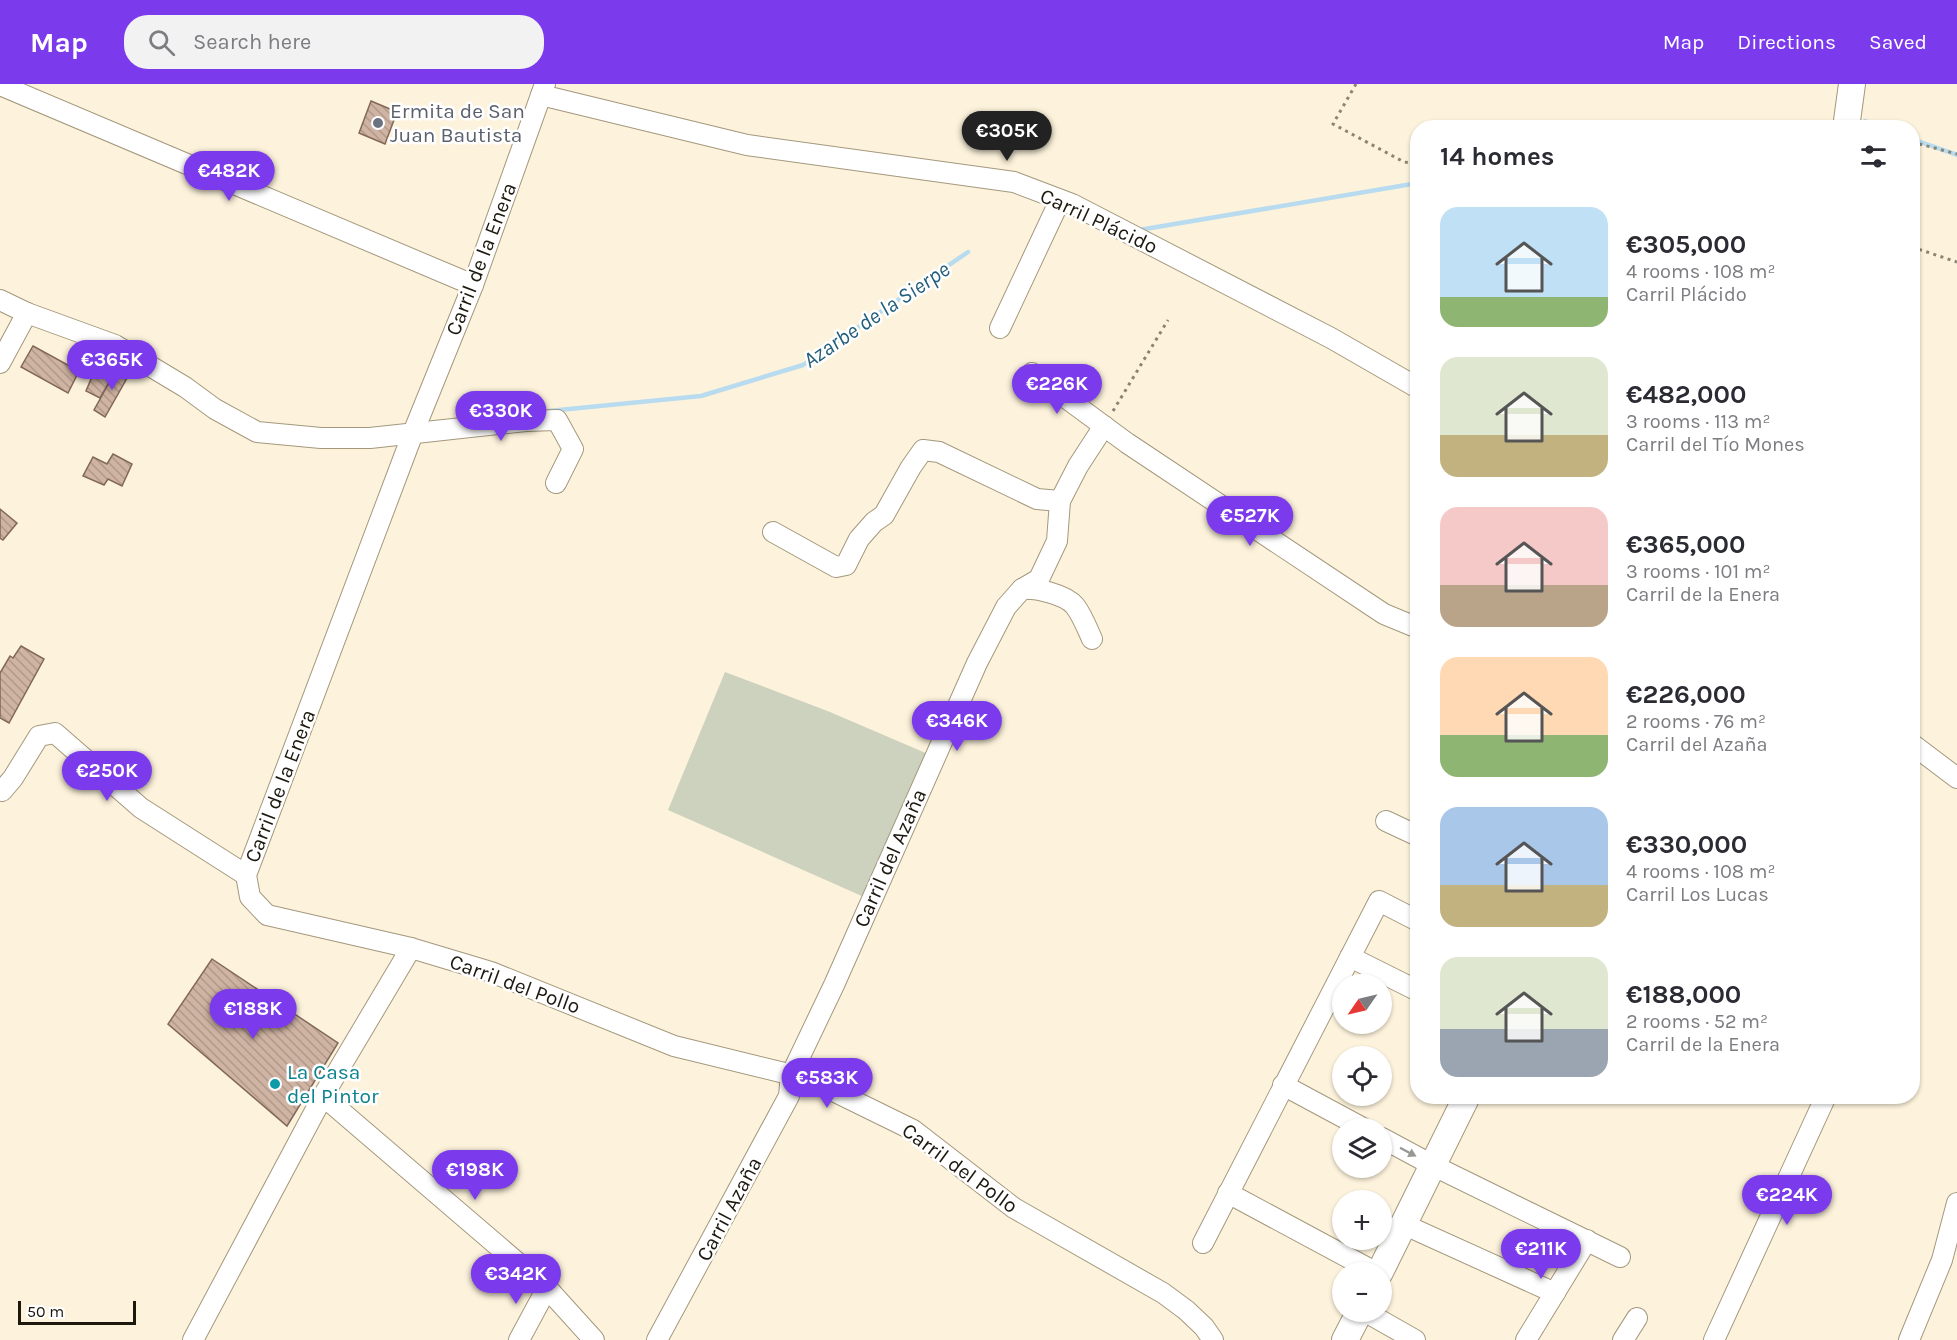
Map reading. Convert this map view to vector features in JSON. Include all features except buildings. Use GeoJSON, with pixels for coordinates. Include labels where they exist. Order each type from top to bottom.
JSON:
{"type":"FeatureCollection","features":[{"type":"Feature","properties":{"kind":"main road"},"geometry":{"type":"LineString","coordinates":[[1847,120],[1852,84]]}},
{"type":"Feature","properties":{"kind":"main road"},"geometry":{"type":"LineString","coordinates":[[1385,1262],[1463,1104]]}},
{"type":"Feature","properties":{"kind":"main road"},"geometry":{"type":"LineString","coordinates":[[1345,1340],[1356,1322]]}},
{"type":"Feature","properties":{"kind":"street"},"geometry":{"type":"LineString","coordinates":[[0,85],[472,285]]}},
{"type":"Feature","properties":{"kind":"street","name":"Carril de la Enera"},"geometry":{"type":"LineString","coordinates":[[411,948],[267,915],[250,897],[246,875],[413,433],[472,285],[543,90]]}},
{"type":"Feature","properties":{"kind":"street","name":"Carril Plácido"},"geometry":{"type":"LineString","coordinates":[[543,90],[747,145],[1014,182],[1060,200],[1331,338],[1410,383]]}},
{"type":"Feature","properties":{"kind":"street"},"geometry":{"type":"LineString","coordinates":[[1000,328],[1060,200]]}},
{"type":"Feature","properties":{"kind":"street"},"geometry":{"type":"LineString","coordinates":[[0,300],[27,313],[115,345],[215,409],[257,432],[321,438],[370,438],[526,420],[557,420],[573,448],[556,483]]}},
{"type":"Feature","properties":{"kind":"street"},"geometry":{"type":"LineString","coordinates":[[0,363],[27,313]]}},
{"type":"Feature","properties":{"kind":"street"},"geometry":{"type":"LineString","coordinates":[[1032,373],[1104,426],[1384,614],[1410,625]]}},
{"type":"Feature","properties":{"kind":"street","name":"Carril del Azaña"},"geometry":{"type":"LineString","coordinates":[[791,1075],[834,986],[977,663],[1006,607],[1022,589],[1039,579],[1057,541],[1060,501],[1078,466],[1104,426]]}},
{"type":"Feature","properties":{"kind":"street"},"geometry":{"type":"LineString","coordinates":[[773,532],[836,567],[846,565],[859,539],[874,522],[884,515],[923,450],[939,452],[1037,499],[1060,501]]}},
{"type":"Feature","properties":{"kind":"street"},"geometry":{"type":"LineString","coordinates":[[1022,589],[1035,588],[1074,604],[1092,639]]}},
{"type":"Feature","properties":{"kind":"street"},"geometry":{"type":"LineString","coordinates":[[0,790],[13,778],[39,736],[56,733],[141,808],[246,875]]}},
{"type":"Feature","properties":{"kind":"street"},"geometry":{"type":"LineString","coordinates":[[1920,750],[1957,777]]}},
{"type":"Feature","properties":{"kind":"street"},"geometry":{"type":"LineString","coordinates":[[1386,821],[1410,832]]}},
{"type":"Feature","properties":{"kind":"street"},"geometry":{"type":"LineString","coordinates":[[1203,1243],[1379,901],[1410,917]]}},
{"type":"Feature","properties":{"kind":"street"},"geometry":{"type":"LineString","coordinates":[[193,1340],[322,1096],[411,948]]}},
{"type":"Feature","properties":{"kind":"street","name":"Carril del Pollo"},"geometry":{"type":"LineString","coordinates":[[411,948],[491,972],[674,1046],[809,1079],[914,1130],[1014,1208],[1163,1293],[1186,1310],[1204,1327],[1213,1340]]}},
{"type":"Feature","properties":{"kind":"street"},"geometry":{"type":"LineString","coordinates":[[1350,957],[1410,987]]}},
{"type":"Feature","properties":{"kind":"street","name":"Carril Azaña"},"geometry":{"type":"LineString","coordinates":[[657,1340],[789,1096],[791,1075]]}},
{"type":"Feature","properties":{"kind":"street"},"geometry":{"type":"LineString","coordinates":[[1283,1085],[1344,1118]]}},
{"type":"Feature","properties":{"kind":"street"},"geometry":{"type":"LineString","coordinates":[[322,1096],[547,1288],[594,1340]]}},
{"type":"Feature","properties":{"kind":"street"},"geometry":{"type":"LineString","coordinates":[[1714,1340],[1822,1104]]}},
{"type":"Feature","properties":{"kind":"street"},"geometry":{"type":"LineString","coordinates":[[1392,1143],[1620,1257]]}},
{"type":"Feature","properties":{"kind":"street"},"geometry":{"type":"LineString","coordinates":[[1228,1193],[1356,1262]]}},
{"type":"Feature","properties":{"kind":"street"},"geometry":{"type":"LineString","coordinates":[[1909,1340],[1942,1260],[1957,1203]]}},
{"type":"Feature","properties":{"kind":"street"},"geometry":{"type":"LineString","coordinates":[[1405,1225],[1555,1293]]}},
{"type":"Feature","properties":{"kind":"street"},"geometry":{"type":"LineString","coordinates":[[1526,1340],[1587,1240]]}},
{"type":"Feature","properties":{"kind":"street"},"geometry":{"type":"LineString","coordinates":[[519,1340],[547,1288]]}},
{"type":"Feature","properties":{"kind":"street"},"geometry":{"type":"LineString","coordinates":[[1623,1340],[1637,1318]]}},
{"type":"Feature","properties":{"kind":"street"},"geometry":{"type":"LineString","coordinates":[[1382,1322],[1415,1340]]}},
{"type":"Feature","properties":{"kind":"path"},"geometry":{"type":"LineString","coordinates":[[1356,84],[1334,124],[1404,162],[1410,163]]}},
{"type":"Feature","properties":{"kind":"path"},"geometry":{"type":"LineString","coordinates":[[1920,144],[1957,154]]}},
{"type":"Feature","properties":{"kind":"path"},"geometry":{"type":"LineString","coordinates":[[1920,250],[1957,262]]}},
{"type":"Feature","properties":{"kind":"path"},"geometry":{"type":"LineString","coordinates":[[1104,426],[1168,320]]}},
{"type":"Feature","properties":{"kind":"green space"},"geometry":{"type":"Polygon","coordinates":[[[725,672],[830,712],[928,754],[864,897],[668,810],[725,672]]]}},
{"type":"Feature","properties":{"kind":"waterway","name":"Azarbe de la Sierpe"},"geometry":{"type":"LineString","coordinates":[[1920,142],[1957,155]]}},
{"type":"Feature","properties":{"kind":"waterway","name":"Azarbe de la Sierpe"},"geometry":{"type":"LineString","coordinates":[[1139,230],[1410,184]]}},
{"type":"Feature","properties":{"kind":"waterway","name":"Azarbe de la Sierpe"},"geometry":{"type":"LineString","coordinates":[[549,411],[701,396],[803,365],[968,252]]}},
{"type":"Feature","properties":{"kind":"place","name":"Ermita de San Juan Bautista"},"geometry":{"type":"Point","coordinates":[378,123]}},
{"type":"Feature","properties":{"kind":"place","name":"La Casa del Pintor"},"geometry":{"type":"Point","coordinates":[275,1084]}}]}
